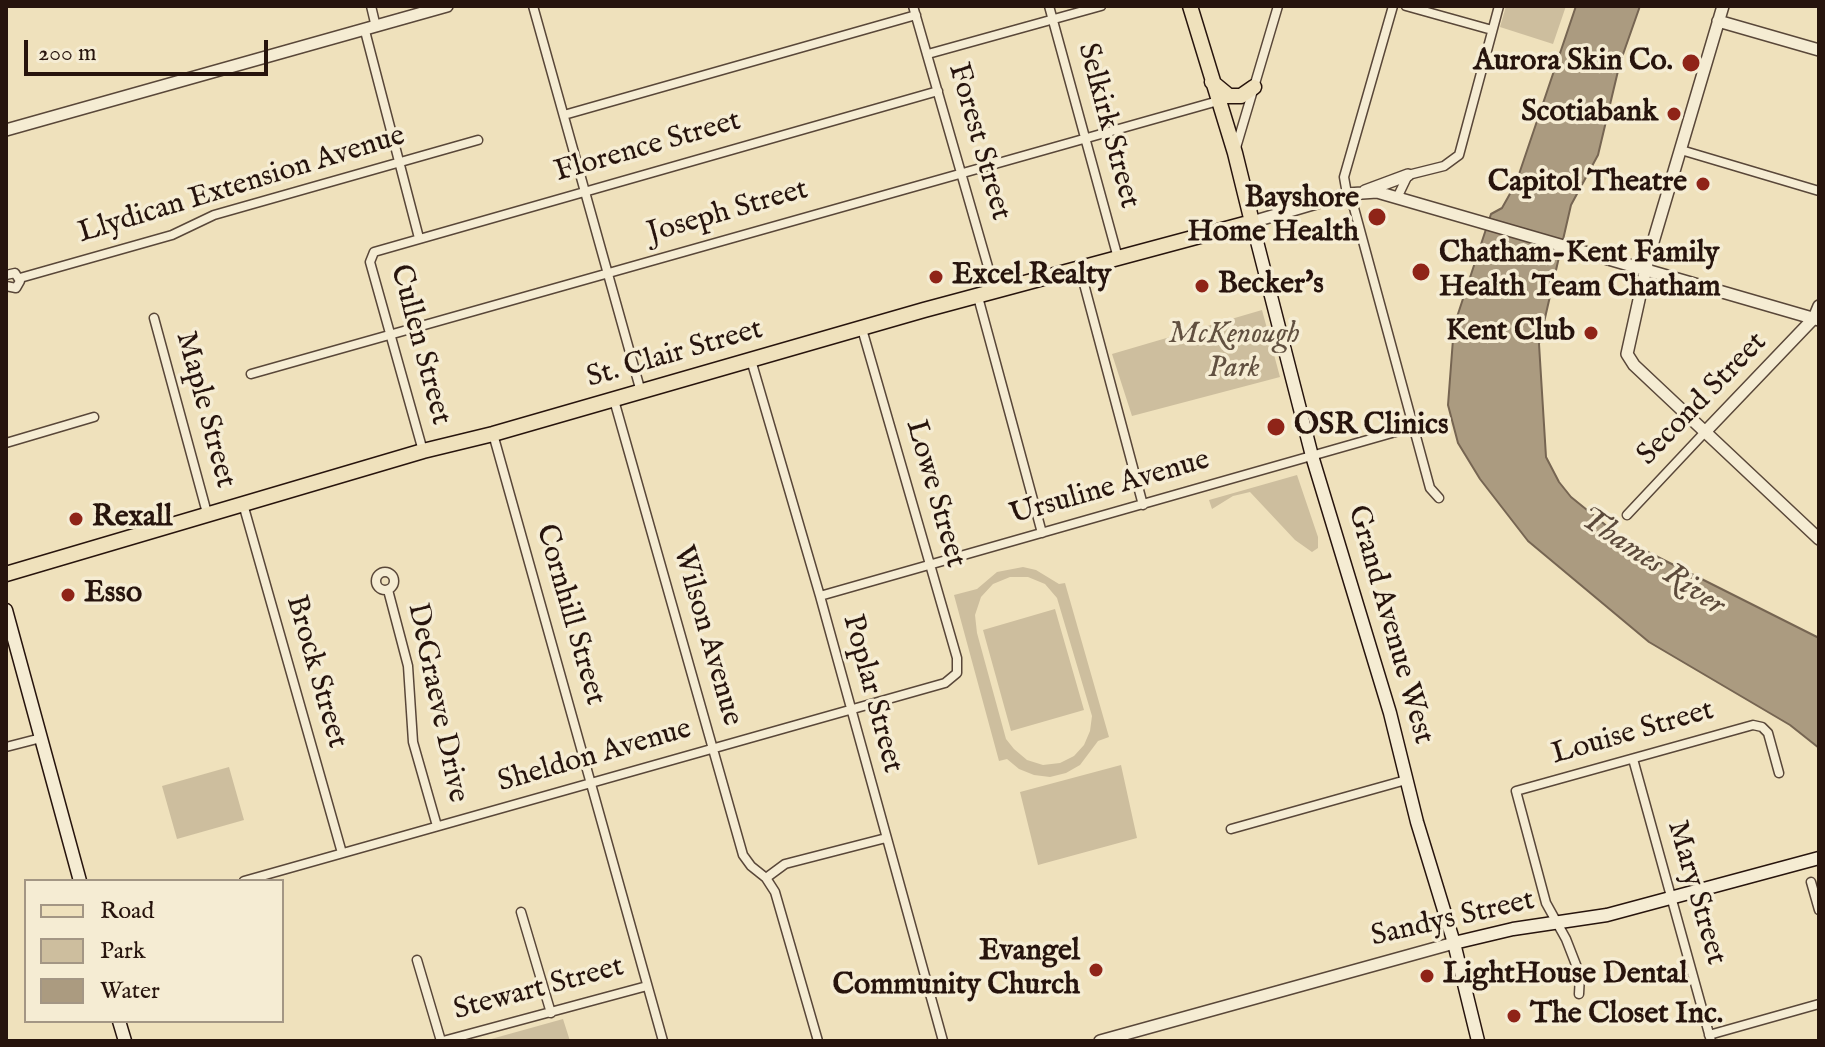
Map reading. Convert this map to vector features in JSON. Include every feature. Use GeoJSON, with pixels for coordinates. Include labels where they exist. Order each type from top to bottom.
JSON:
{"type":"FeatureCollection","features":[{"type":"Feature","properties":{"kind":"main road"},"geometry":{"type":"LineString","coordinates":[[1190,6],[1235,153],[1252,222]]}},
{"type":"Feature","properties":{"kind":"main road"},"geometry":{"type":"LineString","coordinates":[[1212,82],[1229,96],[1241,96],[1254,87]]}},
{"type":"Feature","properties":{"kind":"main road","name":"St. Clair Street"},"geometry":{"type":"LineString","coordinates":[[6,574],[423,451],[1252,222]]}},
{"type":"Feature","properties":{"kind":"main road","name":"Grand Avenue West"},"geometry":{"type":"LineString","coordinates":[[1252,222],[1312,456],[1390,713],[1406,780],[1454,943],[1475,1040]]}},
{"type":"Feature","properties":{"kind":"main road"},"geometry":{"type":"LineString","coordinates":[[7,614],[79,879]]}},
{"type":"Feature","properties":{"kind":"main road","name":"Sandys Street"},"geometry":{"type":"LineString","coordinates":[[1454,943],[1673,899],[1819,858]]}},
{"type":"Feature","properties":{"kind":"street"},"geometry":{"type":"LineString","coordinates":[[371,6],[371,29],[419,238]]}},
{"type":"Feature","properties":{"kind":"street"},"geometry":{"type":"LineString","coordinates":[[6,130],[447,6]]}},
{"type":"Feature","properties":{"kind":"street"},"geometry":{"type":"LineString","coordinates":[[533,6],[641,392]]}},
{"type":"Feature","properties":{"kind":"street","name":"Selkirk Street"},"geometry":{"type":"LineString","coordinates":[[1049,6],[1118,258]]}},
{"type":"Feature","properties":{"kind":"street"},"geometry":{"type":"LineString","coordinates":[[928,54],[1101,6]]}},
{"type":"Feature","properties":{"kind":"street"},"geometry":{"type":"LineString","coordinates":[[1235,153],[1278,6]]}},
{"type":"Feature","properties":{"kind":"street"},"geometry":{"type":"LineString","coordinates":[[1393,6],[1344,177],[1430,488],[1439,498]]}},
{"type":"Feature","properties":{"kind":"street"},"geometry":{"type":"LineString","coordinates":[[1406,6],[1492,30]]}},
{"type":"Feature","properties":{"kind":"street"},"geometry":{"type":"LineString","coordinates":[[1361,193],[1452,163],[1459,155],[1499,6]]}},
{"type":"Feature","properties":{"kind":"street"},"geometry":{"type":"LineString","coordinates":[[1723,6],[1646,270],[1628,343],[1629,360],[1819,539]]}},
{"type":"Feature","properties":{"kind":"street"},"geometry":{"type":"LineString","coordinates":[[564,115],[914,10]]}},
{"type":"Feature","properties":{"kind":"street","name":"Forest Street"},"geometry":{"type":"LineString","coordinates":[[914,10],[995,291]]}},
{"type":"Feature","properties":{"kind":"street"},"geometry":{"type":"LineString","coordinates":[[1718,21],[1819,50]]}},
{"type":"Feature","properties":{"kind":"street","name":"Florence Street"},"geometry":{"type":"LineString","coordinates":[[373,253],[938,91]]}},
{"type":"Feature","properties":{"kind":"street","name":"Joseph Street"},"geometry":{"type":"LineString","coordinates":[[251,374],[1218,101]]}},
{"type":"Feature","properties":{"kind":"street","name":"Llydican Extension Avenue"},"geometry":{"type":"LineString","coordinates":[[20,278],[172,235],[214,215],[478,140]]}},
{"type":"Feature","properties":{"kind":"street"},"geometry":{"type":"LineString","coordinates":[[1681,150],[1819,191]]}},
{"type":"Feature","properties":{"kind":"street"},"geometry":{"type":"LineString","coordinates":[[1397,198],[1408,175]]}},
{"type":"Feature","properties":{"kind":"street"},"geometry":{"type":"LineString","coordinates":[[1361,193],[1377,192],[1816,319],[1819,306]]}},
{"type":"Feature","properties":{"kind":"street","name":"St. Clair Street"},"geometry":{"type":"LineString","coordinates":[[1252,222],[1347,194],[1361,193]]}},
{"type":"Feature","properties":{"kind":"street","name":"Cullen Street"},"geometry":{"type":"LineString","coordinates":[[373,253],[370,262],[423,451]]}},
{"type":"Feature","properties":{"kind":"street"},"geometry":{"type":"LineString","coordinates":[[1080,269],[1143,505]]}},
{"type":"Feature","properties":{"kind":"street","name":"Llydican Extension Avenue"},"geometry":{"type":"LineString","coordinates":[[6,275],[13,272],[20,278],[16,288],[6,286]]}},
{"type":"Feature","properties":{"kind":"street"},"geometry":{"type":"LineString","coordinates":[[978,297],[1042,533]]}},
{"type":"Feature","properties":{"kind":"street","name":"Maple Street"},"geometry":{"type":"LineString","coordinates":[[154,318],[207,513]]}},
{"type":"Feature","properties":{"kind":"street","name":"Second Street"},"geometry":{"type":"LineString","coordinates":[[1627,515],[1816,319]]}},
{"type":"Feature","properties":{"kind":"street","name":"Lowe Street"},"geometry":{"type":"LineString","coordinates":[[862,329],[957,658],[957,673]]}},
{"type":"Feature","properties":{"kind":"street","name":"Poplar Street"},"geometry":{"type":"LineString","coordinates":[[751,360],[943,1041]]}},
{"type":"Feature","properties":{"kind":"street","name":"Wilson Avenue"},"geometry":{"type":"LineString","coordinates":[[614,400],[743,855],[775,892],[818,1041]]}},
{"type":"Feature","properties":{"kind":"street"},"geometry":{"type":"LineString","coordinates":[[6,443],[94,417]]}},
{"type":"Feature","properties":{"kind":"street","name":"Ursuline Avenue"},"geometry":{"type":"LineString","coordinates":[[820,596],[1413,427]]}},
{"type":"Feature","properties":{"kind":"street","name":"Cornhill Street"},"geometry":{"type":"LineString","coordinates":[[493,434],[663,1041]]}},
{"type":"Feature","properties":{"kind":"street","name":"Brock Street"},"geometry":{"type":"LineString","coordinates":[[243,504],[342,853]]}},
{"type":"Feature","properties":{"kind":"street","name":"DeGraeve Drive"},"geometry":{"type":"LineString","coordinates":[[388,590],[408,666],[413,742],[437,826]]}},
{"type":"Feature","properties":{"kind":"street","name":"Sheldon Avenue"},"geometry":{"type":"LineString","coordinates":[[251,879],[945,683],[957,673]]}},
{"type":"Feature","properties":{"kind":"street","name":"Louise Street"},"geometry":{"type":"LineString","coordinates":[[1557,923],[1546,903],[1516,791],[1753,725],[1762,727],[1768,733],[1779,773]]}},
{"type":"Feature","properties":{"kind":"street"},"geometry":{"type":"LineString","coordinates":[[6,747],[41,738]]}},
{"type":"Feature","properties":{"kind":"street","name":"Mary Street"},"geometry":{"type":"LineString","coordinates":[[1633,759],[1710,1038]]}},
{"type":"Feature","properties":{"kind":"street"},"geometry":{"type":"LineString","coordinates":[[1231,829],[1406,780]]}},
{"type":"Feature","properties":{"kind":"street"},"geometry":{"type":"LineString","coordinates":[[766,878],[785,864],[886,838]]}},
{"type":"Feature","properties":{"kind":"street"},"geometry":{"type":"LineString","coordinates":[[1811,882],[1819,910]]}},
{"type":"Feature","properties":{"kind":"street"},"geometry":{"type":"LineString","coordinates":[[521,912],[551,1013]]}},
{"type":"Feature","properties":{"kind":"street"},"geometry":{"type":"LineString","coordinates":[[1557,923],[1580,975],[1579,994]]}},
{"type":"Feature","properties":{"kind":"street","name":"Sandys Street"},"geometry":{"type":"LineString","coordinates":[[1100,1041],[1454,943]]}},
{"type":"Feature","properties":{"kind":"street"},"geometry":{"type":"LineString","coordinates":[[417,960],[442,1041]]}},
{"type":"Feature","properties":{"kind":"street","name":"Stewart Street"},"geometry":{"type":"LineString","coordinates":[[442,1041],[647,986]]}},
{"type":"Feature","properties":{"kind":"street"},"geometry":{"type":"LineString","coordinates":[[1710,1038],[1819,1004]]}},
{"type":"Feature","properties":{"kind":"green space"},"geometry":{"type":"Polygon","coordinates":[[[1506,6],[1566,6],[1553,44],[1500,27],[1506,6]]]}},
{"type":"Feature","properties":{"kind":"green space","name":"McKenough Park"},"geometry":{"type":"Polygon","coordinates":[[[1262,310],[1280,377],[1132,416],[1112,354],[1262,310]]]}},
{"type":"Feature","properties":{"kind":"green space"},"geometry":{"type":"Polygon","coordinates":[[[1297,475],[1318,537],[1318,548],[1312,552],[1295,540],[1250,492],[1233,496],[1212,509],[1209,500],[1297,475]]]}},
{"type":"Feature","properties":{"kind":"green space"},"geometry":{"type":"Polygon","coordinates":[[[1023,567],[1036,570],[1059,584],[1065,583],[1109,737],[1098,741],[1080,765],[1066,773],[1050,777],[1034,775],[1019,769],[1007,759],[999,761],[954,595],[977,589],[997,572],[1023,567]],[[1010,577],[993,584],[981,597],[975,615],[977,633],[1006,739],[1027,760],[1043,765],[1060,763],[1074,756],[1084,745],[1092,716],[1057,598],[1045,584],[1028,577],[1010,577]]]}},
{"type":"Feature","properties":{"kind":"green space"},"geometry":{"type":"Polygon","coordinates":[[[1055,609],[1084,710],[1011,731],[983,630],[1055,609]]]}},
{"type":"Feature","properties":{"kind":"green space"},"geometry":{"type":"Polygon","coordinates":[[[1121,765],[1137,838],[1038,865],[1020,792],[1121,765]]]}},
{"type":"Feature","properties":{"kind":"green space"},"geometry":{"type":"Polygon","coordinates":[[[229,767],[244,820],[177,839],[162,786],[229,767]]]}},
{"type":"Feature","properties":{"kind":"green space"},"geometry":{"type":"Polygon","coordinates":[[[563,1019],[570,1041],[484,1041],[563,1019]]]}},
{"type":"Feature","properties":{"kind":"water","name":"Thames River"},"geometry":{"type":"Polygon","coordinates":[[[1576,6],[1640,6],[1621,60],[1598,155],[1571,205],[1539,344],[1546,457],[1571,497],[1624,540],[1819,638],[1819,748],[1790,725],[1649,642],[1528,541],[1480,479],[1458,443],[1448,405],[1454,326],[1491,214],[1502,208],[1516,183],[1576,6]]]}},
{"type":"Feature","properties":{"kind":"place","name":"Aurora Skin Co."},"geometry":{"type":"Point","coordinates":[1691,63]}},
{"type":"Feature","properties":{"kind":"place","name":"Scotiabank"},"geometry":{"type":"Point","coordinates":[1674,114]}},
{"type":"Feature","properties":{"kind":"place","name":"Capitol Theatre"},"geometry":{"type":"Point","coordinates":[1703,184]}},
{"type":"Feature","properties":{"kind":"place","name":"Bayshore Home Health"},"geometry":{"type":"Point","coordinates":[1377,217]}},
{"type":"Feature","properties":{"kind":"place","name":"Chatham-Kent Family Health Team Chatham"},"geometry":{"type":"Point","coordinates":[1421,272]}},
{"type":"Feature","properties":{"kind":"place","name":"Excel Realty"},"geometry":{"type":"Point","coordinates":[936,277]}},
{"type":"Feature","properties":{"kind":"place","name":"Becker's"},"geometry":{"type":"Point","coordinates":[1202,286]}},
{"type":"Feature","properties":{"kind":"place","name":"Kent Club"},"geometry":{"type":"Point","coordinates":[1591,333]}},
{"type":"Feature","properties":{"kind":"place","name":"OSR Clinics"},"geometry":{"type":"Point","coordinates":[1276,427]}},
{"type":"Feature","properties":{"kind":"place","name":"Rexall"},"geometry":{"type":"Point","coordinates":[76,519]}},
{"type":"Feature","properties":{"kind":"place","name":"Esso"},"geometry":{"type":"Point","coordinates":[68,595]}},
{"type":"Feature","properties":{"kind":"place","name":"Evangel Community Church"},"geometry":{"type":"Point","coordinates":[1096,970]}},
{"type":"Feature","properties":{"kind":"place","name":"LightHouse Dental"},"geometry":{"type":"Point","coordinates":[1427,976]}},
{"type":"Feature","properties":{"kind":"place","name":"The Closet Inc."},"geometry":{"type":"Point","coordinates":[1514,1016]}}]}
